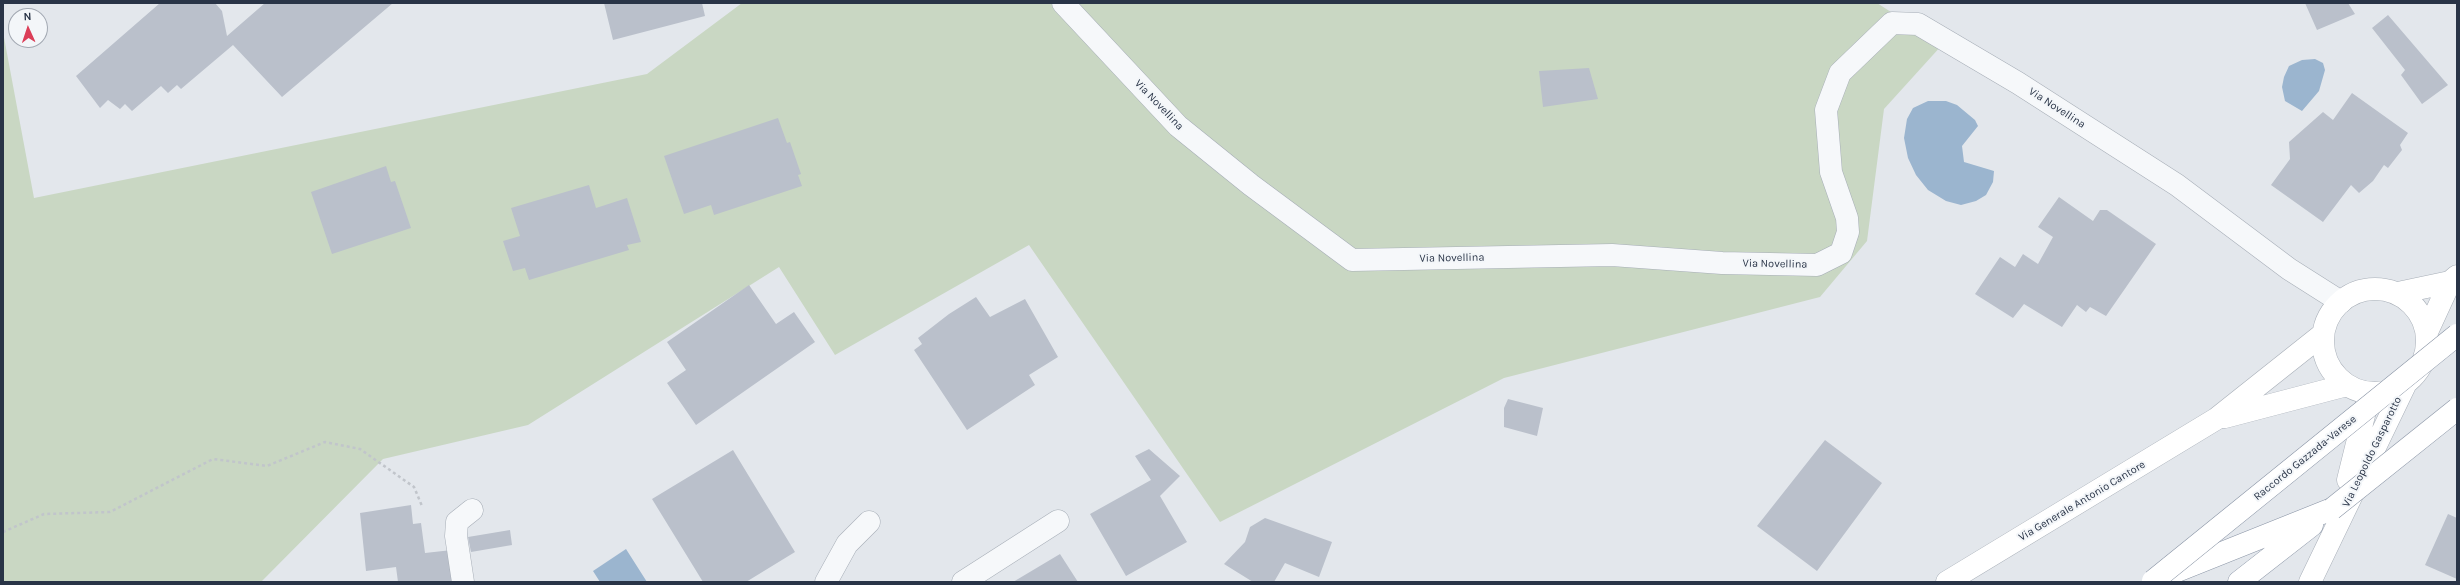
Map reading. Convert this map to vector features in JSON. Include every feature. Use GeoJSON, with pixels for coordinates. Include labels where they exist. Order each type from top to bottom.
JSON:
{"type":"FeatureCollection","features":[{"type":"Feature","properties":{"kind":"main road","name":"Via Leopoldo Gasparotto"},"geometry":{"type":"LineString","coordinates":[[2404,385],[2369,393],[2347,385],[2336,376],[2328,363],[2323,349],[2323,334],[2326,322],[2341,302],[2355,293],[2371,289],[2398,293],[2453,279]]}},
{"type":"Feature","properties":{"kind":"main road","name":"Via Leopoldo Gasparotto"},"geometry":{"type":"LineString","coordinates":[[2336,514],[2404,385],[2416,375],[2424,362],[2428,347],[2428,332],[2453,279]]}},
{"type":"Feature","properties":{"kind":"main road","name":"Via Leopoldo Gasparotto"},"geometry":{"type":"LineString","coordinates":[[2398,293],[2417,309],[2428,332]]}},
{"type":"Feature","properties":{"kind":"main road","name":"Via Generale Antonio Cantore"},"geometry":{"type":"LineString","coordinates":[[1947,582],[2216,419],[2323,334]]}},
{"type":"Feature","properties":{"kind":"main road","name":"Raccordo Gazzada-Varese"},"geometry":{"type":"LineString","coordinates":[[2152,581],[2457,336]]}},
{"type":"Feature","properties":{"kind":"main road","name":"Via Generale Antonio Cantore"},"geometry":{"type":"LineString","coordinates":[[2216,419],[2347,385]]}},
{"type":"Feature","properties":{"kind":"main road","name":"Via Leopoldo Gasparotto"},"geometry":{"type":"LineString","coordinates":[[2310,582],[2336,514],[2369,393]]}},
{"type":"Feature","properties":{"kind":"main road","name":"Raccordo Gazzada-Varese"},"geometry":{"type":"LineString","coordinates":[[2239,582],[2336,514],[2457,409]]}},
{"type":"Feature","properties":{"kind":"main road","name":"Raccordo Gazzada-Varese"},"geometry":{"type":"LineString","coordinates":[[2152,581],[2336,514]]}},
{"type":"Feature","properties":{"kind":"street","name":"Via Novellina"},"geometry":{"type":"LineString","coordinates":[[1063,3],[1178,126],[1251,185],[1352,260],[1612,255],[1722,263],[1817,265],[1841,253],[1848,232],[1847,218],[1831,172],[1826,110],[1840,73],[1892,23],[1918,24],[2018,84],[2177,184],[2289,269],[2341,302]]}},
{"type":"Feature","properties":{"kind":"street"},"geometry":{"type":"LineString","coordinates":[[463,582],[456,536],[457,522],[472,510]]}},
{"type":"Feature","properties":{"kind":"street"},"geometry":{"type":"LineString","coordinates":[[963,582],[1058,521]]}},
{"type":"Feature","properties":{"kind":"street"},"geometry":{"type":"LineString","coordinates":[[826,582],[847,544],[869,522]]}},
{"type":"Feature","properties":{"kind":"path"},"geometry":{"type":"LineString","coordinates":[[3,532],[44,514],[110,512],[213,459],[267,466],[325,442],[360,449],[414,487],[422,506]]}},
{"type":"Feature","properties":{"kind":"green space"},"geometry":{"type":"Polygon","coordinates":[[[742,3],[1877,3],[1942,45],[1884,109],[1867,241],[1820,297],[1504,378],[1220,522],[1029,245],[835,355],[779,267],[528,425],[383,459],[261,582],[3,582],[3,32],[34,198],[647,74],[742,3]]]}},
{"type":"Feature","properties":{"kind":"water"},"geometry":{"type":"Polygon","coordinates":[[[2315,59],[2323,63],[2325,70],[2319,91],[2302,111],[2285,101],[2282,87],[2284,77],[2289,66],[2302,60],[2315,59]]]}},
{"type":"Feature","properties":{"kind":"water"},"geometry":{"type":"Polygon","coordinates":[[[1928,101],[1946,101],[1957,105],[1975,120],[1978,126],[1962,146],[1964,162],[1994,171],[1993,182],[1986,195],[1976,201],[1961,205],[1946,201],[1928,190],[1916,175],[1908,158],[1904,138],[1907,119],[1913,108],[1928,101]]]}},
{"type":"Feature","properties":{"kind":"water"},"geometry":{"type":"Polygon","coordinates":[[[626,549],[647,582],[600,582],[593,571],[626,549]]]}},
{"type":"Feature","properties":{"kind":"building"},"geometry":{"type":"Polygon","coordinates":[[[160,3],[215,3],[222,11],[227,36],[265,3],[393,3],[282,97],[233,45],[181,89],[177,85],[168,93],[161,86],[132,111],[125,104],[120,109],[108,100],[100,108],[76,76],[160,3]]]}},
{"type":"Feature","properties":{"kind":"building"},"geometry":{"type":"Polygon","coordinates":[[[604,3],[702,3],[705,16],[613,40],[604,3]]]}},
{"type":"Feature","properties":{"kind":"building"},"geometry":{"type":"Polygon","coordinates":[[[2305,3],[2348,3],[2355,14],[2317,30],[2305,3]]]}},
{"type":"Feature","properties":{"kind":"building"},"geometry":{"type":"Polygon","coordinates":[[[2388,15],[2448,85],[2422,104],[2401,75],[2405,70],[2372,28],[2388,15]]]}},
{"type":"Feature","properties":{"kind":"building"},"geometry":{"type":"Polygon","coordinates":[[[1589,68],[1598,99],[1543,107],[1539,71],[1589,68]]]}},
{"type":"Feature","properties":{"kind":"building"},"geometry":{"type":"Polygon","coordinates":[[[2352,93],[2408,133],[2400,145],[2402,150],[2388,168],[2384,165],[2373,181],[2359,193],[2351,185],[2323,222],[2271,185],[2290,159],[2289,142],[2323,112],[2333,120],[2352,93]]]}},
{"type":"Feature","properties":{"kind":"building"},"geometry":{"type":"Polygon","coordinates":[[[778,118],[787,143],[790,142],[801,174],[798,175],[802,186],[714,215],[711,205],[684,214],[664,156],[778,118]]]}},
{"type":"Feature","properties":{"kind":"building"},"geometry":{"type":"Polygon","coordinates":[[[386,166],[391,182],[395,181],[411,228],[332,254],[311,192],[386,166]]]}},
{"type":"Feature","properties":{"kind":"building"},"geometry":{"type":"Polygon","coordinates":[[[589,185],[596,208],[627,198],[641,242],[627,245],[629,250],[529,280],[525,268],[513,271],[503,241],[520,236],[511,208],[589,185]]]}},
{"type":"Feature","properties":{"kind":"building"},"geometry":{"type":"Polygon","coordinates":[[[2059,197],[2093,221],[2100,210],[2107,210],[2156,244],[2106,316],[2090,307],[2086,312],[2077,305],[2062,327],[2024,304],[2013,318],[1975,294],[2000,257],[2015,267],[2023,254],[2038,264],[2053,237],[2038,227],[2059,197]]]}},
{"type":"Feature","properties":{"kind":"building"},"geometry":{"type":"Polygon","coordinates":[[[749,285],[776,324],[794,312],[815,342],[696,425],[667,383],[686,370],[667,342],[749,285]]]}},
{"type":"Feature","properties":{"kind":"building"},"geometry":{"type":"Polygon","coordinates":[[[976,297],[990,317],[1025,299],[1058,357],[1029,375],[1035,385],[967,430],[914,350],[922,344],[918,338],[949,314],[976,297]]]}},
{"type":"Feature","properties":{"kind":"building"},"geometry":{"type":"Polygon","coordinates":[[[1508,399],[1543,408],[1537,436],[1504,427],[1504,408],[1508,399]]]}},
{"type":"Feature","properties":{"kind":"building"},"geometry":{"type":"Polygon","coordinates":[[[1825,440],[1882,483],[1817,571],[1757,526],[1825,440]]]}},
{"type":"Feature","properties":{"kind":"building"},"geometry":{"type":"Polygon","coordinates":[[[1149,449],[1180,476],[1160,496],[1187,542],[1126,576],[1090,514],[1151,480],[1135,456],[1149,449]]]}},
{"type":"Feature","properties":{"kind":"building"},"geometry":{"type":"Polygon","coordinates":[[[733,450],[795,552],[746,582],[703,582],[652,499],[733,450]]]}},
{"type":"Feature","properties":{"kind":"building"},"geometry":{"type":"Polygon","coordinates":[[[411,505],[413,524],[421,523],[425,553],[452,550],[455,582],[398,582],[396,567],[366,571],[360,513],[411,505]]]}},
{"type":"Feature","properties":{"kind":"building"},"geometry":{"type":"Polygon","coordinates":[[[2448,514],[2457,518],[2457,579],[2425,565],[2448,514]]]}},
{"type":"Feature","properties":{"kind":"building"},"geometry":{"type":"Polygon","coordinates":[[[1265,518],[1332,542],[1319,577],[1285,563],[1274,582],[1253,582],[1224,564],[1245,542],[1250,527],[1265,518]]]}},
{"type":"Feature","properties":{"kind":"building"},"geometry":{"type":"Polygon","coordinates":[[[510,530],[512,545],[471,552],[468,537],[510,530]]]}},
{"type":"Feature","properties":{"kind":"building"},"geometry":{"type":"Polygon","coordinates":[[[1060,554],[1078,582],[1013,582],[1060,554]]]}}]}
